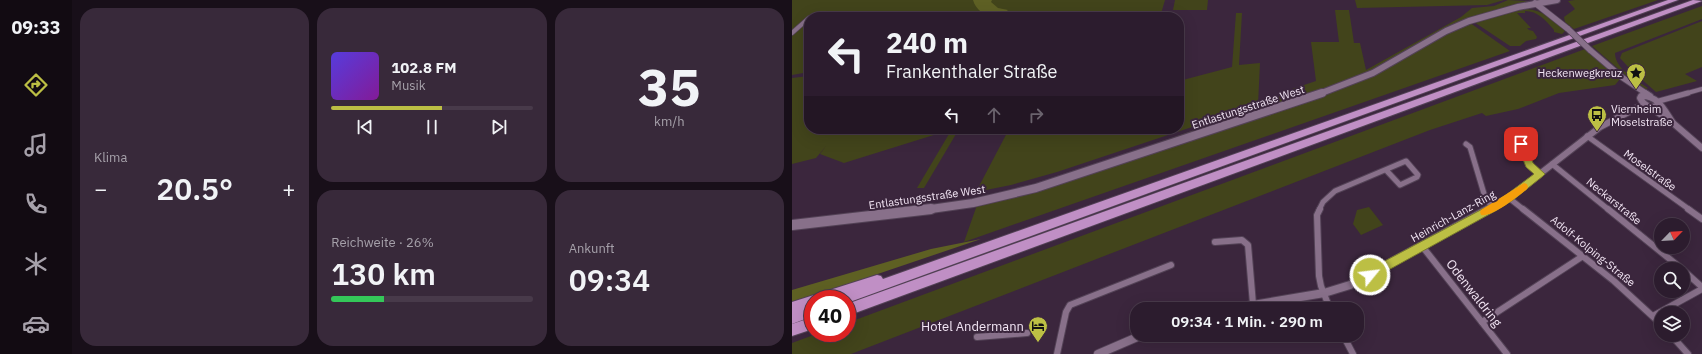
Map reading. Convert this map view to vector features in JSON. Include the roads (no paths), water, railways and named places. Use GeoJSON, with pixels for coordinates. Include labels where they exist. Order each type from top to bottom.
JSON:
{"type":"FeatureCollection","features":[{"type":"Feature","properties":{"kind":"highway"},"geometry":{"type":"LineString","coordinates":[[856,294],[1675,0]]}},
{"type":"Feature","properties":{"kind":"highway"},"geometry":{"type":"LineString","coordinates":[[856,307],[1699,0]]}},
{"type":"Feature","properties":{"kind":"highway"},"geometry":{"type":"LineString","coordinates":[[847,290],[920,266],[956,258]]}},
{"type":"Feature","properties":{"kind":"highway"},"geometry":{"type":"LineString","coordinates":[[792,308],[804,304]]}},
{"type":"Feature","properties":{"kind":"highway"},"geometry":{"type":"LineString","coordinates":[[792,318],[804,313]]}},
{"type":"Feature","properties":{"kind":"highway"},"geometry":{"type":"LineString","coordinates":[[792,330],[804,326]]}},
{"type":"Feature","properties":{"kind":"main road","name":"Entlastungsstraße West"},"geometry":{"type":"LineString","coordinates":[[792,225],[973,203],[1036,188],[1340,87],[1373,73],[1446,31],[1492,13],[1536,1],[1555,0]]}},
{"type":"Feature","properties":{"kind":"street"},"geometry":{"type":"LineString","coordinates":[[1536,1],[1545,12],[1568,29],[1623,78],[1660,103],[1673,123]]}},
{"type":"Feature","properties":{"kind":"street"},"geometry":{"type":"LineString","coordinates":[[1536,1],[1555,19]]}},
{"type":"Feature","properties":{"kind":"street"},"geometry":{"type":"LineString","coordinates":[[1517,7],[1545,12]]}},
{"type":"Feature","properties":{"kind":"street"},"geometry":{"type":"LineString","coordinates":[[792,33],[804,22]]}},
{"type":"Feature","properties":{"kind":"street"},"geometry":{"type":"LineString","coordinates":[[1623,78],[1644,103],[1673,123],[1702,148]]}},
{"type":"Feature","properties":{"kind":"street"},"geometry":{"type":"LineString","coordinates":[[1644,103],[1656,107],[1660,103],[1702,89]]}},
{"type":"Feature","properties":{"kind":"street"},"geometry":{"type":"LineString","coordinates":[[1644,103],[1643,96],[1650,96]]}},
{"type":"Feature","properties":{"kind":"street","name":"Heinrich-Lanz-Ring"},"geometry":{"type":"LineString","coordinates":[[1266,302],[1324,293],[1350,284],[1493,208],[1509,198],[1601,126],[1644,103]]}},
{"type":"Feature","properties":{"kind":"street"},"geometry":{"type":"LineString","coordinates":[[1522,135],[1521,144],[1530,165],[1540,174]]}},
{"type":"Feature","properties":{"kind":"street","name":"Moselstraße"},"geometry":{"type":"LineString","coordinates":[[1587,136],[1702,220]]}},
{"type":"Feature","properties":{"kind":"street"},"geometry":{"type":"LineString","coordinates":[[1466,144],[1470,147],[1485,197],[1493,208]]}},
{"type":"Feature","properties":{"kind":"street"},"geometry":{"type":"LineString","coordinates":[[1327,302],[1319,276],[1317,215],[1323,202],[1335,191],[1406,161],[1418,174],[1417,177],[1400,185],[1386,170]]}},
{"type":"Feature","properties":{"kind":"street","name":"Neckarstraße"},"geometry":{"type":"LineString","coordinates":[[1552,164],[1674,262]]}},
{"type":"Feature","properties":{"kind":"street","name":"Adolf-Kolping-Straße"},"geometry":{"type":"LineString","coordinates":[[1509,198],[1614,281],[1653,316]]}},
{"type":"Feature","properties":{"kind":"street"},"geometry":{"type":"LineString","coordinates":[[1215,242],[1242,240],[1248,246],[1253,302]]}},
{"type":"Feature","properties":{"kind":"street","name":"Odenwaldring"},"geometry":{"type":"LineString","coordinates":[[1422,246],[1507,354]]}},
{"type":"Feature","properties":{"kind":"street"},"geometry":{"type":"LineString","coordinates":[[1482,322],[1583,256]]}},
{"type":"Feature","properties":{"kind":"street"},"geometry":{"type":"LineString","coordinates":[[1057,354],[1066,312],[1070,305],[1172,265]]}},
{"type":"Feature","properties":{"kind":"street","name":"Neckarstraße"},"geometry":{"type":"LineString","coordinates":[[1690,276],[1702,288]]}},
{"type":"Feature","properties":{"kind":"street"},"geometry":{"type":"LineString","coordinates":[[1653,316],[1702,288]]}},
{"type":"Feature","properties":{"kind":"street"},"geometry":{"type":"LineString","coordinates":[[977,337],[1027,333]]}},
{"type":"Feature","properties":{"kind":"street"},"geometry":{"type":"LineString","coordinates":[[1098,354],[1130,340]]}},
{"type":"Feature","properties":{"kind":"street"},"geometry":{"type":"LineString","coordinates":[[1347,342],[1353,354]]}},
{"type":"Feature","properties":{"kind":"street"},"geometry":{"type":"LineString","coordinates":[[1677,342],[1688,354]]}},
{"type":"Feature","properties":{"kind":"place","name":"Heckenwegkreuz"},"geometry":{"type":"Point","coordinates":[1636,90]}},
{"type":"Feature","properties":{"kind":"place","name":"Viernheim Moselstraße"},"geometry":{"type":"Point","coordinates":[1597,132]}},
{"type":"Feature","properties":{"kind":"place","name":"Hotel Andermann"},"geometry":{"type":"Point","coordinates":[1038,343]}}]}
